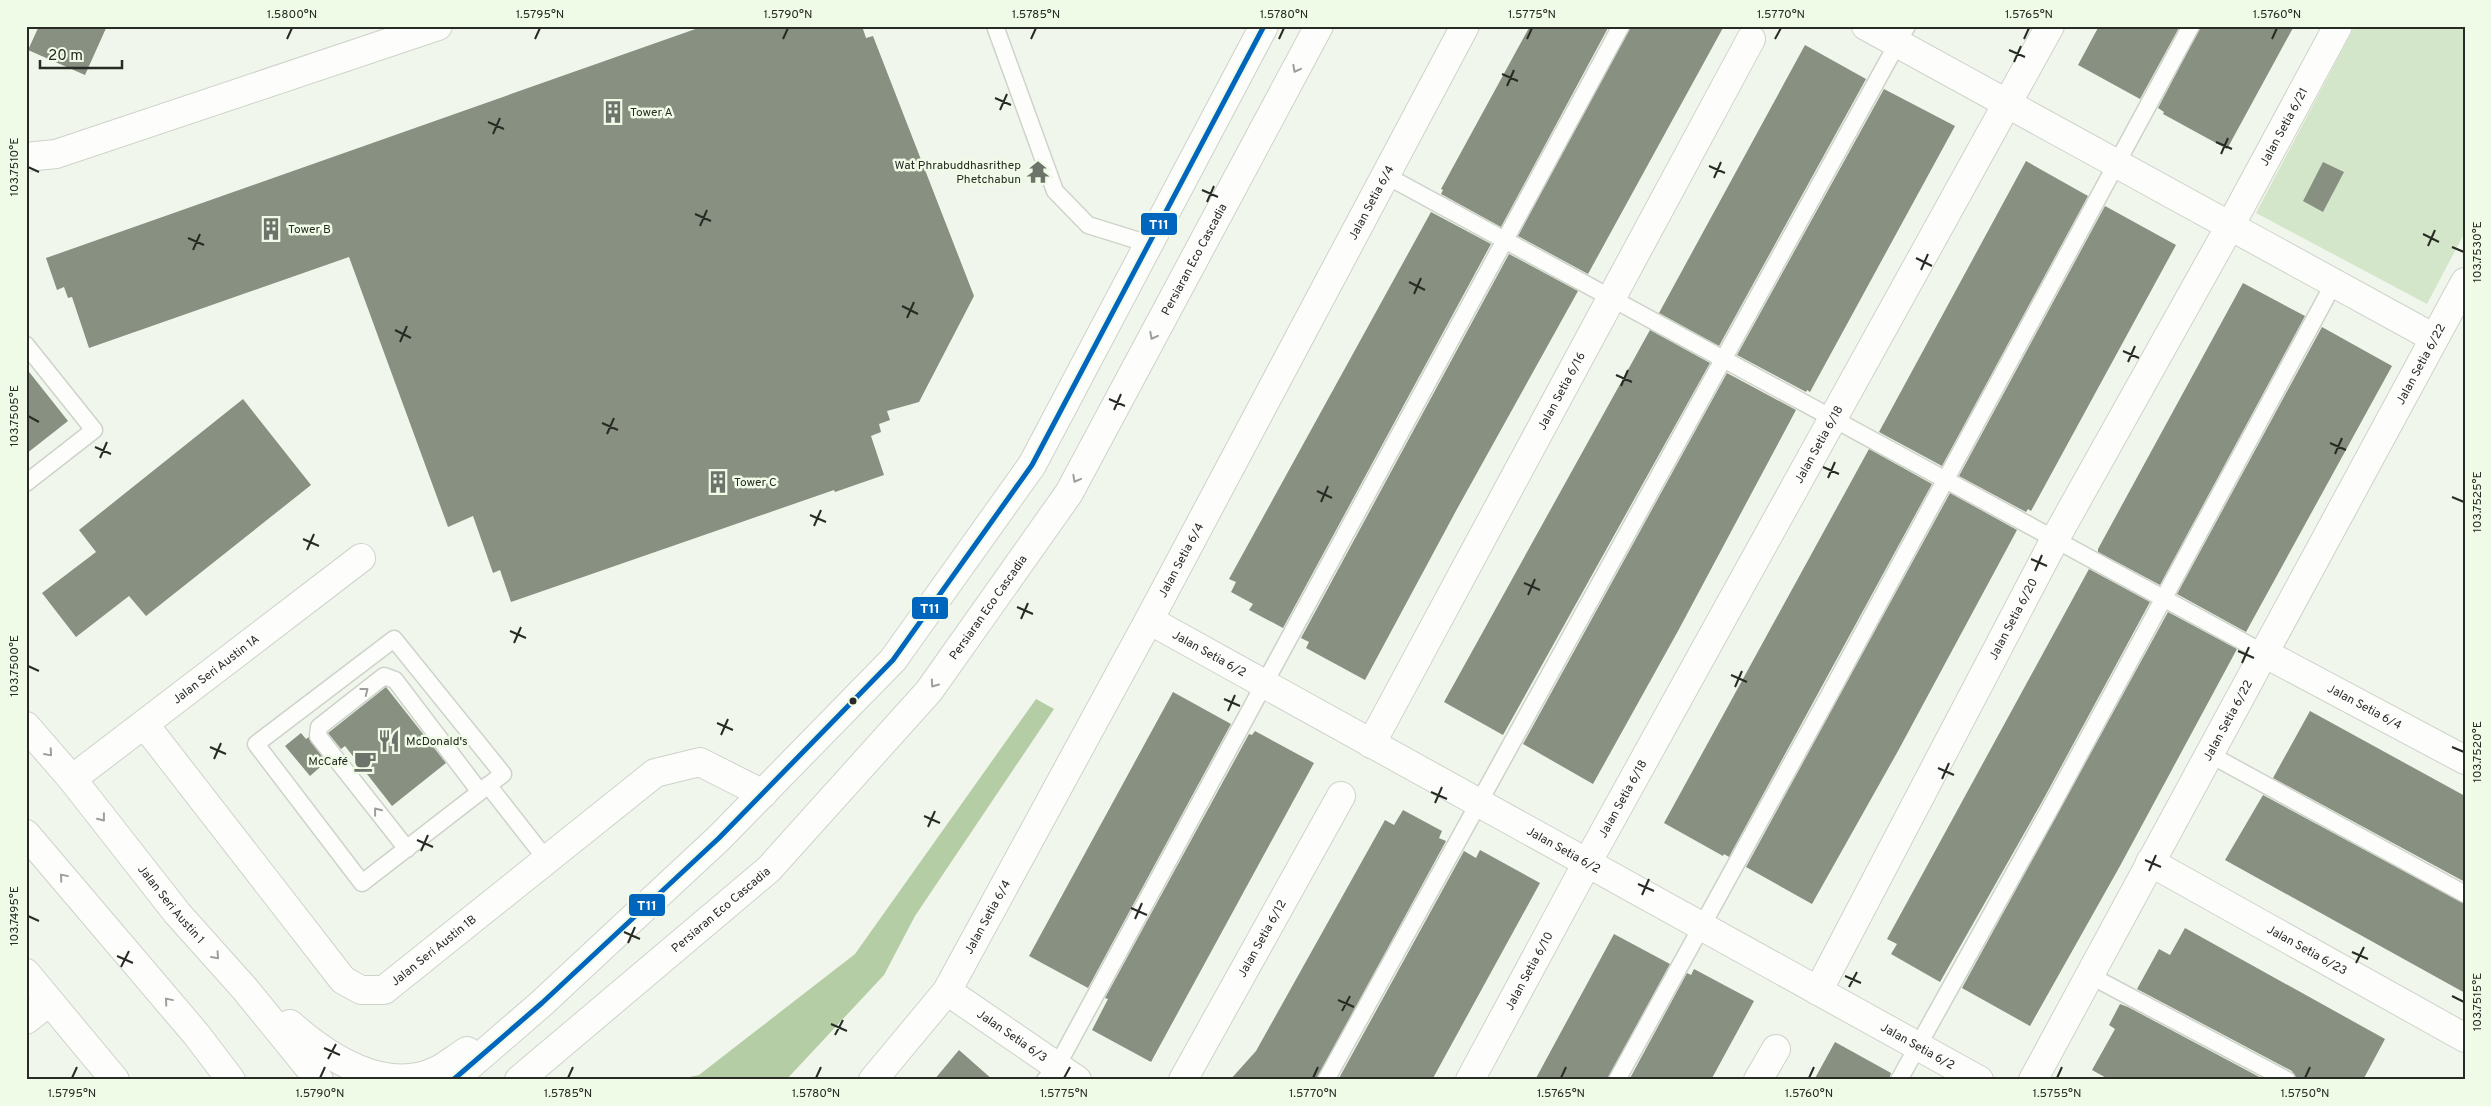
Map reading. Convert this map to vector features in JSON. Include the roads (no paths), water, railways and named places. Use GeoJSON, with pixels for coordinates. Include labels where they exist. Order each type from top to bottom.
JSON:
{"type":"FeatureCollection","features":[{"type":"Feature","properties":{"kind":"street"},"geometry":{"type":"LineString","coordinates":[[26,156],[65,152],[438,26]]}},
{"type":"Feature","properties":{"kind":"street"},"geometry":{"type":"LineString","coordinates":[[453,1080],[542,1003],[719,838],[893,660],[1032,465],[1264,26]]}},
{"type":"Feature","properties":{"kind":"street","name":"Persiaran Eco Cascadia"},"geometry":{"type":"LineString","coordinates":[[519,1080],[769,869],[929,692],[1069,493],[1319,26]]}},
{"type":"Feature","properties":{"kind":"street","name":"Jalan Setia 6/4"},"geometry":{"type":"LineString","coordinates":[[874,1080],[947,991],[1148,620],[1465,26]]}},
{"type":"Feature","properties":{"kind":"street"},"geometry":{"type":"LineString","coordinates":[[1866,26],[1902,35],[2008,104],[2434,338]]}},
{"type":"Feature","properties":{"kind":"street","name":"Jalan Setia 6/18"},"geometry":{"type":"LineString","coordinates":[[1587,863],[2050,26]]}},
{"type":"Feature","properties":{"kind":"street","name":"Jalan Setia 6/21"},"geometry":{"type":"LineString","coordinates":[[2230,226],[2338,26]]}},
{"type":"Feature","properties":{"kind":"street","name":"Jalan Setia 6/16"},"geometry":{"type":"LineString","coordinates":[[1371,744],[1751,39]]}},
{"type":"Feature","properties":{"kind":"street","name":"Jalan Setia 6/20"},"geometry":{"type":"LineString","coordinates":[[1818,991],[2055,539],[2230,226]]}},
{"type":"Feature","properties":{"kind":"street","name":"Jalan Setia 6/22"},"geometry":{"type":"LineString","coordinates":[[2033,1080],[2465,282]]}},
{"type":"Feature","properties":{"kind":"street","name":"Jalan Seri Austin 1A"},"geometry":{"type":"LineString","coordinates":[[72,779],[361,558]]}},
{"type":"Feature","properties":{"kind":"street","name":"Jalan Setia 6/2"},"geometry":{"type":"LineString","coordinates":[[1148,620],[1979,1080]]}},
{"type":"Feature","properties":{"kind":"street","name":"Jalan Setia 6/4"},"geometry":{"type":"LineString","coordinates":[[2264,653],[2465,760]]}},
{"type":"Feature","properties":{"kind":"street","name":"Jalan Seri Austin 1B"},"geometry":{"type":"LineString","coordinates":[[145,725],[343,980],[361,990],[384,990],[655,773],[700,762],[763,794]]}},
{"type":"Feature","properties":{"kind":"street","name":"Jalan Seri Austin 1"},"geometry":{"type":"LineString","coordinates":[[26,726],[72,779],[177,913],[245,989],[319,1080]]}},
{"type":"Feature","properties":{"kind":"street","name":"Jalan Setia 6/12"},"geometry":{"type":"LineString","coordinates":[[1183,1080],[1341,796]]}},
{"type":"Feature","properties":{"kind":"street"},"geometry":{"type":"LineString","coordinates":[[26,834],[196,1034],[231,1080]]}},
{"type":"Feature","properties":{"kind":"street","name":"Jalan Setia 6/23"},"geometry":{"type":"LineString","coordinates":[[2150,862],[2465,1038]]}},
{"type":"Feature","properties":{"kind":"street","name":"Jalan Setia 6/10"},"geometry":{"type":"LineString","coordinates":[[1470,1080],[1587,863]]}},
{"type":"Feature","properties":{"kind":"street"},"geometry":{"type":"LineString","coordinates":[[26,973],[115,1080]]}},
{"type":"Feature","properties":{"kind":"street"},"geometry":{"type":"LineString","coordinates":[[245,989],[317,1048],[363,1071],[391,1077],[414,1078],[438,1071],[542,1003]]}},
{"type":"Feature","properties":{"kind":"street","name":"Jalan Setia 6/3"},"geometry":{"type":"LineString","coordinates":[[947,991],[1060,1075]]}},
{"type":"Feature","properties":{"kind":"street"},"geometry":{"type":"LineString","coordinates":[[26,1020],[49,1002]]}},
{"type":"Feature","properties":{"kind":"street"},"geometry":{"type":"LineString","coordinates":[[196,1034],[218,1080]]}},
{"type":"Feature","properties":{"kind":"street"},"geometry":{"type":"LineString","coordinates":[[1758,1080],[1776,1049]]}},
{"type":"Feature","properties":{"kind":"lane"},"geometry":{"type":"LineString","coordinates":[[995,26],[1055,191],[1088,225],[1149,244]]}},
{"type":"Feature","properties":{"kind":"lane"},"geometry":{"type":"LineString","coordinates":[[1060,1075],[1264,684],[1621,26]]}},
{"type":"Feature","properties":{"kind":"lane"},"geometry":{"type":"LineString","coordinates":[[1617,1080],[2191,26]]}},
{"type":"Feature","properties":{"kind":"lane"},"geometry":{"type":"LineString","coordinates":[[1326,1080],[1902,35]]}},
{"type":"Feature","properties":{"kind":"lane"},"geometry":{"type":"LineString","coordinates":[[1385,175],[2264,653]]}},
{"type":"Feature","properties":{"kind":"lane"},"geometry":{"type":"LineString","coordinates":[[1899,1080],[2164,598],[2334,283]]}},
{"type":"Feature","properties":{"kind":"lane"},"geometry":{"type":"LineString","coordinates":[[26,344],[94,430],[26,483]]}},
{"type":"Feature","properties":{"kind":"lane"},"geometry":{"type":"LineString","coordinates":[[394,639],[503,774],[407,849],[362,883],[256,744],[394,639]]}},
{"type":"Feature","properties":{"kind":"lane"},"geometry":{"type":"LineString","coordinates":[[407,849],[318,736],[318,727],[384,676],[395,680],[484,789],[546,859]]}},
{"type":"Feature","properties":{"kind":"lane"},"geometry":{"type":"LineString","coordinates":[[2209,754],[2465,894]]}},
{"type":"Feature","properties":{"kind":"lane"},"geometry":{"type":"LineString","coordinates":[[2089,975],[2287,1080]]}},
{"type":"Feature","properties":{"kind":"place","name":"Tower A"},"geometry":{"type":"Point","coordinates":[613,112]}},
{"type":"Feature","properties":{"kind":"place","name":"Wat Phrabuddhasrithep Phetchabun"},"geometry":{"type":"Point","coordinates":[1038,172]}},
{"type":"Feature","properties":{"kind":"place","name":"Tower B"},"geometry":{"type":"Point","coordinates":[271,229]}},
{"type":"Feature","properties":{"kind":"place","name":"Tower C"},"geometry":{"type":"Point","coordinates":[718,482]}},
{"type":"Feature","properties":{"kind":"place","name":"McDonald's"},"geometry":{"type":"Point","coordinates":[389,741]}},
{"type":"Feature","properties":{"kind":"place","name":"McCafé"},"geometry":{"type":"Point","coordinates":[365,761]}}]}
